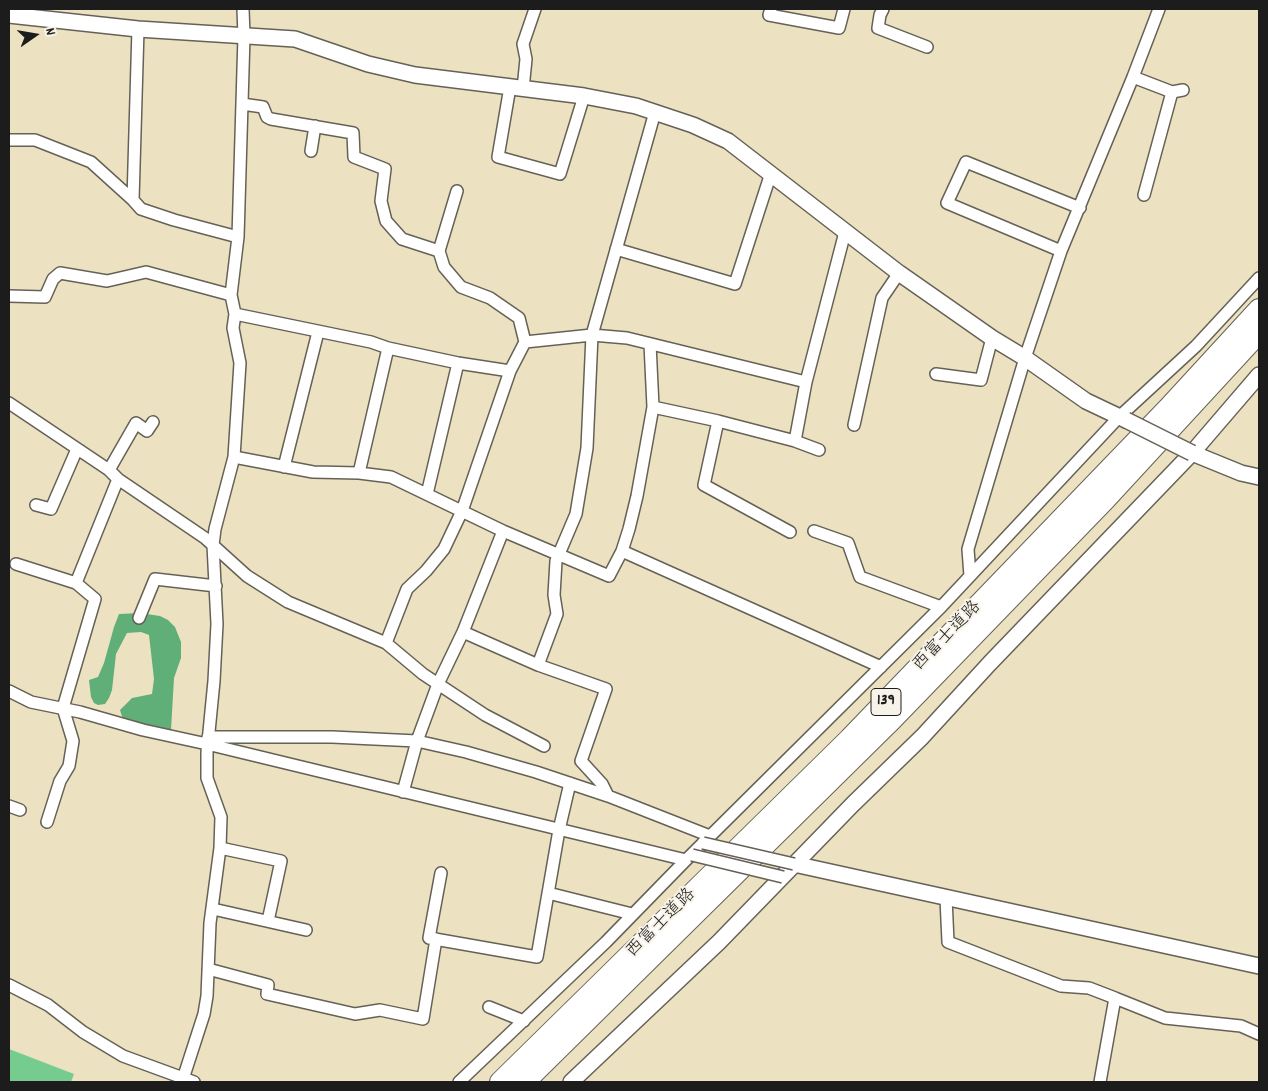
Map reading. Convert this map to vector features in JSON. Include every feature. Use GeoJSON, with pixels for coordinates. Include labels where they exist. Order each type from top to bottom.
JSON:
{"type":"FeatureCollection","features":[{"type":"Feature","properties":{"kind":"highway","name":"西富士道路"},"geometry":{"type":"LineString","coordinates":[[500,1082],[850,739],[1259,310]]}},
{"type":"Feature","properties":{"kind":"highway","name":"西富士道路"},"geometry":{"type":"LineString","coordinates":[[525,1082],[901,711],[1106,499],[1259,333]]}},
{"type":"Feature","properties":{"kind":"street"},"geometry":{"type":"LineString","coordinates":[[182,1080],[204,1014],[207,996],[210,923],[220,848],[221,816],[207,778],[208,741],[217,634],[215,529],[234,457],[240,363],[234,328],[236,314],[231,295],[238,237],[244,36],[243,9]]}},
{"type":"Feature","properties":{"kind":"street"},"geometry":{"type":"LineString","coordinates":[[535,9],[524,44],[526,59],[516,88],[498,157],[560,174],[584,96]]}},
{"type":"Feature","properties":{"kind":"street"},"geometry":{"type":"LineString","coordinates":[[771,9],[770,15],[839,28],[844,9]]}},
{"type":"Feature","properties":{"kind":"street"},"geometry":{"type":"LineString","coordinates":[[883,9],[878,28],[927,47]]}},
{"type":"Feature","properties":{"kind":"street"},"geometry":{"type":"LineString","coordinates":[[970,576],[968,549],[1024,358],[1061,251],[1134,77],[1160,9]]}},
{"type":"Feature","properties":{"kind":"street"},"geometry":{"type":"LineString","coordinates":[[9,15],[138,29],[295,39],[368,64],[416,75],[584,96],[636,106],[693,125],[728,141],[899,272],[992,338],[1086,401],[1192,453],[1241,473],[1259,477]]}},
{"type":"Feature","properties":{"kind":"street"},"geometry":{"type":"LineString","coordinates":[[133,200],[138,29]]}},
{"type":"Feature","properties":{"kind":"street"},"geometry":{"type":"LineString","coordinates":[[1134,77],[1177,91],[1144,195]]}},
{"type":"Feature","properties":{"kind":"street"},"geometry":{"type":"LineString","coordinates":[[242,104],[263,106],[267,117],[271,119],[353,133],[354,157],[385,169],[381,201],[386,221],[402,239],[439,251]]}},
{"type":"Feature","properties":{"kind":"street"},"geometry":{"type":"LineString","coordinates":[[538,665],[557,614],[554,595],[556,561],[576,514],[586,448],[592,335],[655,112]]}},
{"type":"Feature","properties":{"kind":"street"},"geometry":{"type":"LineString","coordinates":[[311,151],[315,126]]}},
{"type":"Feature","properties":{"kind":"street"},"geometry":{"type":"LineString","coordinates":[[10,143],[36,140],[91,162],[142,209],[174,220],[238,237]]}},
{"type":"Feature","properties":{"kind":"street"},"geometry":{"type":"LineString","coordinates":[[1061,251],[947,203],[966,162],[1080,208]]}},
{"type":"Feature","properties":{"kind":"street"},"geometry":{"type":"LineString","coordinates":[[616,249],[735,284],[771,173]]}},
{"type":"Feature","properties":{"kind":"street"},"geometry":{"type":"LineString","coordinates":[[386,643],[407,589],[426,572],[444,549],[462,511],[510,371],[525,342],[519,318],[490,298],[461,288],[444,267],[439,251],[456,191]]}},
{"type":"Feature","properties":{"kind":"street"},"geometry":{"type":"LineString","coordinates":[[795,441],[806,382],[845,232]]}},
{"type":"Feature","properties":{"kind":"street"},"geometry":{"type":"LineString","coordinates":[[9,296],[45,297],[53,279],[60,273],[108,281],[146,272],[231,295]]}},
{"type":"Feature","properties":{"kind":"street"},"geometry":{"type":"LineString","coordinates":[[854,425],[882,298],[899,272]]}},
{"type":"Feature","properties":{"kind":"street"},"geometry":{"type":"LineString","coordinates":[[459,1082],[606,942],[942,607],[970,576],[1196,346],[1259,278]]}},
{"type":"Feature","properties":{"kind":"street"},"geometry":{"type":"LineString","coordinates":[[236,314],[371,342],[388,348],[458,363],[510,371]]}},
{"type":"Feature","properties":{"kind":"street"},"geometry":{"type":"LineString","coordinates":[[284,468],[318,332]]}},
{"type":"Feature","properties":{"kind":"street"},"geometry":{"type":"LineString","coordinates":[[525,342],[592,335],[627,338],[806,382]]}},
{"type":"Feature","properties":{"kind":"street"},"geometry":{"type":"LineString","coordinates":[[936,374],[981,380],[992,338]]}},
{"type":"Feature","properties":{"kind":"street"},"geometry":{"type":"LineString","coordinates":[[234,457],[313,472],[359,473],[391,477],[503,531],[609,576],[622,551],[637,496],[653,408],[650,344]]}},
{"type":"Feature","properties":{"kind":"street"},"geometry":{"type":"LineString","coordinates":[[359,473],[388,348]]}},
{"type":"Feature","properties":{"kind":"street"},"geometry":{"type":"LineString","coordinates":[[427,494],[458,363]]}},
{"type":"Feature","properties":{"kind":"street"},"geometry":{"type":"LineString","coordinates":[[572,1082],[719,942],[853,804],[922,737],[990,663],[1192,453],[1259,375]]}},
{"type":"Feature","properties":{"kind":"street"},"geometry":{"type":"LineString","coordinates":[[9,404],[110,470],[118,479],[214,545],[246,576],[288,602],[386,643],[423,674],[485,715],[544,746]]}},
{"type":"Feature","properties":{"kind":"street"},"geometry":{"type":"LineString","coordinates":[[653,408],[718,421],[795,441],[820,450]]}},
{"type":"Feature","properties":{"kind":"street"},"geometry":{"type":"LineString","coordinates":[[718,421],[704,485],[790,532]]}},
{"type":"Feature","properties":{"kind":"street"},"geometry":{"type":"LineString","coordinates":[[110,470],[136,423],[147,431],[153,422]]}},
{"type":"Feature","properties":{"kind":"street"},"geometry":{"type":"LineString","coordinates":[[36,505],[52,509],[77,449]]}},
{"type":"Feature","properties":{"kind":"street"},"geometry":{"type":"LineString","coordinates":[[76,583],[118,479]]}},
{"type":"Feature","properties":{"kind":"street"},"geometry":{"type":"LineString","coordinates":[[403,792],[417,742],[438,684],[463,632],[503,531]]}},
{"type":"Feature","properties":{"kind":"street"},"geometry":{"type":"LineString","coordinates":[[814,531],[848,542],[860,577],[942,607]]}},
{"type":"Feature","properties":{"kind":"street"},"geometry":{"type":"LineString","coordinates":[[622,551],[881,667]]}},
{"type":"Feature","properties":{"kind":"street"},"geometry":{"type":"LineString","coordinates":[[16,564],[76,583],[95,599],[63,708],[73,741],[69,766],[60,781],[46,822]]}},
{"type":"Feature","properties":{"kind":"street"},"geometry":{"type":"LineString","coordinates":[[139,618],[155,579],[216,586]]}},
{"type":"Feature","properties":{"kind":"street"},"geometry":{"type":"LineString","coordinates":[[463,632],[538,665],[606,689],[581,761],[602,784],[608,796]]}},
{"type":"Feature","properties":{"kind":"street"},"geometry":{"type":"LineString","coordinates":[[9,691],[31,702],[80,712],[143,730],[208,741],[403,792],[559,830],[782,877]]}},
{"type":"Feature","properties":{"kind":"street"},"geometry":{"type":"LineString","coordinates":[[208,741],[332,737],[417,742],[475,755],[608,796],[707,840],[794,864],[1259,966]]}},
{"type":"Feature","properties":{"kind":"street"},"geometry":{"type":"LineString","coordinates":[[441,873],[429,938],[537,957],[559,830],[570,784]]}},
{"type":"Feature","properties":{"kind":"street"},"geometry":{"type":"LineString","coordinates":[[9,806],[20,810]]}},
{"type":"Feature","properties":{"kind":"street"},"geometry":{"type":"LineString","coordinates":[[220,848],[281,861],[268,921]]}},
{"type":"Feature","properties":{"kind":"street"},"geometry":{"type":"LineString","coordinates":[[548,893],[632,914]]}},
{"type":"Feature","properties":{"kind":"street"},"geometry":{"type":"LineString","coordinates":[[946,898],[948,942],[1061,986],[1089,988],[1165,1018],[1242,1026],[1259,1034]]}},
{"type":"Feature","properties":{"kind":"street"},"geometry":{"type":"LineString","coordinates":[[213,909],[306,930]]}},
{"type":"Feature","properties":{"kind":"street"},"geometry":{"type":"LineString","coordinates":[[208,968],[268,985],[267,994],[355,1014],[380,1010],[423,1019],[436,939]]}},
{"type":"Feature","properties":{"kind":"street"},"geometry":{"type":"LineString","coordinates":[[9,985],[48,1005],[83,1032],[123,1056],[182,1080],[194,1082]]}},
{"type":"Feature","properties":{"kind":"street"},"geometry":{"type":"LineString","coordinates":[[1100,1082],[1115,998]]}},
{"type":"Feature","properties":{"kind":"street"},"geometry":{"type":"LineString","coordinates":[[489,1007],[524,1021]]}},
{"type":"Feature","properties":{"kind":"green space"},"geometry":{"type":"Polygon","coordinates":[[[140,613],[160,616],[168,620],[175,627],[181,642],[181,658],[174,678],[171,730],[161,734],[124,723],[120,710],[132,698],[152,694],[154,679],[149,635],[141,632],[127,633],[116,654],[112,690],[109,698],[105,704],[98,705],[94,703],[91,697],[89,680],[98,677],[119,614],[140,613]]]}},
{"type":"Feature","properties":{"kind":"green space"},"geometry":{"type":"Polygon","coordinates":[[[9,1049],[74,1074],[71,1082],[9,1082],[9,1049]]]}}]}
